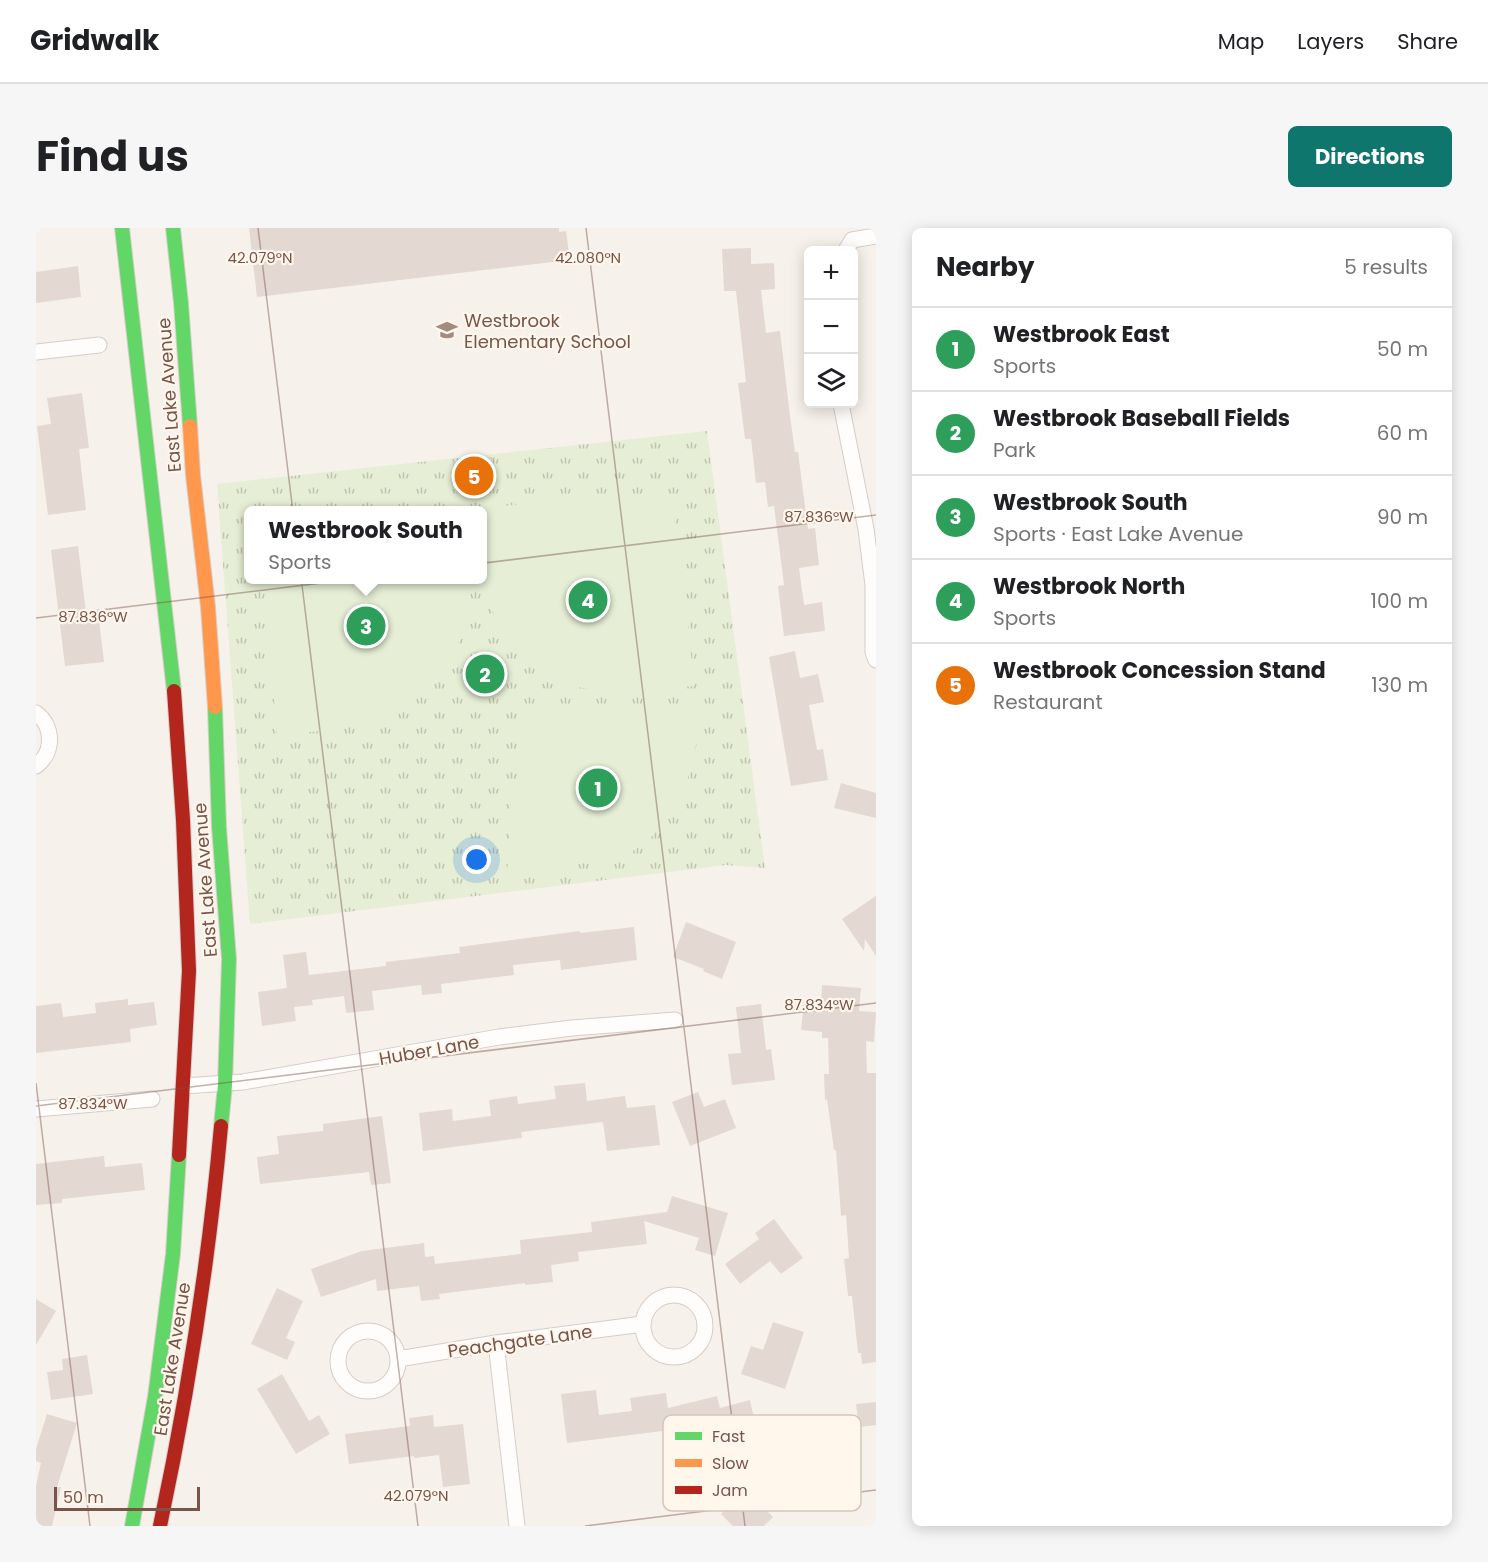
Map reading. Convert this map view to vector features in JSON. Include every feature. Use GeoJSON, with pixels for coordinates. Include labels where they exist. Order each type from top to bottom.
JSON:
{"type":"FeatureCollection","features":[{"type":"Feature","properties":{"kind":"main road","name":"East Lake Avenue"},"geometry":{"type":"LineString","coordinates":[[122,228],[175,697],[189,971],[184,1086],[172,1254],[155,1397],[132,1526]]}},
{"type":"Feature","properties":{"kind":"main road","name":"East Lake Avenue"},"geometry":{"type":"LineString","coordinates":[[160,1526],[174,1460],[200,1302],[216,1185],[225,1085],[229,959],[219,826],[216,716],[208,607],[193,476],[181,303],[172,228]]}},
{"type":"Feature","properties":{"kind":"street"},"geometry":{"type":"LineString","coordinates":[[848,246],[852,240],[876,236]]}},
{"type":"Feature","properties":{"kind":"street"},"geometry":{"type":"LineString","coordinates":[[36,352],[99,345]]}},
{"type":"Feature","properties":{"kind":"street"},"geometry":{"type":"LineString","coordinates":[[842,408],[866,529],[873,585],[873,652],[876,660]]}},
{"type":"Feature","properties":{"kind":"street"},"geometry":{"type":"LineString","coordinates":[[36,713],[47,725],[50,746],[46,756],[36,766]]}},
{"type":"Feature","properties":{"kind":"street","name":"Huber Lane"},"geometry":{"type":"LineString","coordinates":[[184,1086],[225,1085],[499,1037],[572,1028],[675,1020]]}},
{"type":"Feature","properties":{"kind":"street"},"geometry":{"type":"LineString","coordinates":[[36,1108],[152,1099]]}},
{"type":"Feature","properties":{"kind":"street"},"geometry":{"type":"LineString","coordinates":[[677,1294],[695,1302],[705,1319],[705,1329],[696,1348],[677,1357],[666,1356],[649,1345],[644,1335],[643,1324],[645,1314],[657,1299],[677,1294]]}},
{"type":"Feature","properties":{"kind":"street","name":"Peachgate Lane"},"geometry":{"type":"LineString","coordinates":[[398,1359],[496,1343],[643,1324]]}},
{"type":"Feature","properties":{"kind":"street"},"geometry":{"type":"LineString","coordinates":[[374,1331],[383,1334],[391,1341],[398,1359],[393,1378],[377,1390],[368,1391],[358,1389],[343,1377],[338,1358],[340,1348],[354,1334],[374,1331]]}},
{"type":"Feature","properties":{"kind":"street"},"geometry":{"type":"LineString","coordinates":[[496,1343],[517,1526]]}},
{"type":"Feature","properties":{"kind":"green space"},"geometry":{"type":"Polygon","coordinates":[[[707,431],[765,868],[726,865],[250,924],[217,484],[707,431]]]}},
{"type":"Feature","properties":{"kind":"green space"},"geometry":{"type":"Polygon","coordinates":[[[657,494],[672,500],[677,544],[681,545],[694,686],[615,691],[567,685],[531,663],[503,632],[491,607],[485,584],[487,508],[597,495],[598,500],[657,494]]]}},
{"type":"Feature","properties":{"kind":"green space"},"geometry":{"type":"Polygon","coordinates":[[[268,584],[466,584],[465,624],[461,636],[441,672],[423,692],[403,709],[385,717],[355,726],[324,731],[277,734],[266,609],[271,608],[268,584]]]}},
{"type":"Feature","properties":{"kind":"green space"},"geometry":{"type":"Polygon","coordinates":[[[532,705],[595,710],[595,707],[697,711],[696,743],[686,783],[670,814],[641,846],[613,858],[507,877],[512,781],[518,781],[517,718],[532,705]]]}},
{"type":"Feature","properties":{"kind":"building"},"geometry":{"type":"Polygon","coordinates":[[[249,228],[559,228],[559,232],[566,231],[570,260],[257,297],[249,228]]]}},
{"type":"Feature","properties":{"kind":"building"},"geometry":{"type":"Polygon","coordinates":[[[751,248],[751,264],[774,263],[775,289],[761,290],[766,333],[780,331],[795,452],[798,452],[808,529],[815,528],[819,565],[799,568],[804,605],[822,602],[825,631],[784,636],[778,586],[784,585],[774,506],[768,507],[765,482],[756,483],[751,439],[745,439],[738,383],[746,382],[736,291],[724,291],[722,249],[751,248]]]}},
{"type":"Feature","properties":{"kind":"building"},"geometry":{"type":"Polygon","coordinates":[[[78,266],[81,297],[36,303],[36,272],[78,266]]]}},
{"type":"Feature","properties":{"kind":"building"},"geometry":{"type":"Polygon","coordinates":[[[82,393],[89,448],[79,449],[86,510],[48,515],[37,426],[51,424],[47,398],[82,393]]]}},
{"type":"Feature","properties":{"kind":"building"},"geometry":{"type":"Polygon","coordinates":[[[492,457],[495,489],[456,494],[452,462],[492,457]]]}},
{"type":"Feature","properties":{"kind":"building"},"geometry":{"type":"Polygon","coordinates":[[[78,546],[87,621],[99,620],[104,662],[65,666],[51,550],[78,546]]]}},
{"type":"Feature","properties":{"kind":"building"},"geometry":{"type":"Polygon","coordinates":[[[795,651],[800,678],[818,674],[824,702],[809,705],[817,750],[823,749],[828,780],[791,786],[769,657],[795,651]]]}},
{"type":"Feature","properties":{"kind":"building"},"geometry":{"type":"Polygon","coordinates":[[[841,783],[876,793],[876,818],[834,808],[841,783]]]}},
{"type":"Feature","properties":{"kind":"building"},"geometry":{"type":"Polygon","coordinates":[[[876,896],[876,956],[865,939],[864,951],[842,919],[876,896]]]}},
{"type":"Feature","properties":{"kind":"building"},"geometry":{"type":"Polygon","coordinates":[[[686,922],[736,942],[722,979],[673,957],[686,922]]]}},
{"type":"Feature","properties":{"kind":"building"},"geometry":{"type":"Polygon","coordinates":[[[634,927],[637,960],[561,970],[560,960],[513,965],[514,975],[441,984],[442,993],[422,995],[421,985],[372,991],[374,1010],[346,1013],[344,996],[312,1000],[313,1005],[294,1007],[296,1021],[262,1026],[258,992],[287,988],[283,955],[306,952],[309,975],[386,966],[386,962],[460,953],[459,947],[580,931],[580,933],[634,927]]]}},
{"type":"Feature","properties":{"kind":"building"},"geometry":{"type":"Polygon","coordinates":[[[822,985],[861,988],[859,1011],[876,1012],[874,1042],[866,1041],[867,1073],[876,1073],[876,1362],[862,1364],[861,1353],[858,1353],[852,1296],[848,1296],[844,1259],[849,1258],[846,1215],[841,1216],[836,1150],[834,1150],[827,1099],[825,1100],[824,1074],[829,1074],[828,1038],[822,1038],[822,1032],[801,1030],[804,1001],[821,1003],[822,985]]]}},
{"type":"Feature","properties":{"kind":"building"},"geometry":{"type":"Polygon","coordinates":[[[128,999],[128,1005],[154,1002],[157,1025],[130,1029],[131,1042],[36,1053],[36,1006],[61,1003],[63,1017],[96,1013],[95,1003],[128,999]]]}},
{"type":"Feature","properties":{"kind":"building"},"geometry":{"type":"Polygon","coordinates":[[[761,1004],[766,1050],[771,1049],[775,1080],[732,1085],[728,1054],[741,1053],[736,1007],[761,1004]]]}},
{"type":"Feature","properties":{"kind":"building"},"geometry":{"type":"Polygon","coordinates":[[[585,1083],[587,1101],[625,1096],[627,1108],[655,1105],[660,1145],[607,1151],[603,1122],[521,1132],[522,1138],[423,1151],[419,1113],[452,1109],[453,1121],[491,1116],[489,1100],[517,1096],[518,1104],[556,1099],[554,1086],[585,1083]]]}},
{"type":"Feature","properties":{"kind":"building"},"geometry":{"type":"Polygon","coordinates":[[[698,1092],[704,1107],[725,1099],[736,1128],[690,1146],[672,1102],[698,1092]]]}},
{"type":"Feature","properties":{"kind":"building"},"geometry":{"type":"Polygon","coordinates":[[[382,1116],[391,1183],[371,1185],[369,1172],[260,1184],[257,1157],[279,1154],[277,1136],[323,1131],[323,1124],[382,1116]]]}},
{"type":"Feature","properties":{"kind":"building"},"geometry":{"type":"Polygon","coordinates":[[[104,1156],[105,1167],[142,1163],[145,1190],[62,1199],[62,1203],[36,1205],[36,1164],[104,1156]]]}},
{"type":"Feature","properties":{"kind":"building"},"geometry":{"type":"Polygon","coordinates":[[[672,1196],[728,1213],[715,1256],[695,1250],[699,1238],[644,1221],[647,1244],[578,1252],[579,1261],[551,1265],[553,1282],[525,1285],[525,1283],[439,1294],[440,1299],[421,1301],[419,1286],[377,1291],[376,1279],[321,1297],[311,1269],[362,1251],[424,1243],[425,1257],[434,1256],[435,1264],[521,1254],[520,1240],[592,1232],[591,1222],[667,1212],[672,1196]]]}},
{"type":"Feature","properties":{"kind":"building"},"geometry":{"type":"Polygon","coordinates":[[[774,1219],[803,1258],[781,1274],[770,1261],[740,1284],[725,1264],[759,1239],[755,1233],[774,1219]]]}},
{"type":"Feature","properties":{"kind":"building"},"geometry":{"type":"Polygon","coordinates":[[[277,1288],[303,1301],[286,1338],[295,1342],[287,1360],[251,1344],[277,1288]]]}},
{"type":"Feature","properties":{"kind":"building"},"geometry":{"type":"Polygon","coordinates":[[[36,1299],[56,1311],[36,1345],[36,1299]]]}},
{"type":"Feature","properties":{"kind":"building"},"geometry":{"type":"Polygon","coordinates":[[[773,1322],[804,1332],[785,1389],[741,1374],[751,1346],[763,1350],[773,1322]]]}},
{"type":"Feature","properties":{"kind":"building"},"geometry":{"type":"Polygon","coordinates":[[[87,1355],[93,1394],[51,1400],[47,1372],[63,1370],[62,1359],[87,1355]]]}},
{"type":"Feature","properties":{"kind":"building"},"geometry":{"type":"Polygon","coordinates":[[[282,1374],[309,1421],[319,1415],[330,1434],[296,1454],[257,1389],[282,1374]]]}},
{"type":"Feature","properties":{"kind":"building"},"geometry":{"type":"Polygon","coordinates":[[[596,1390],[599,1415],[632,1411],[630,1398],[666,1393],[668,1408],[717,1396],[720,1408],[750,1400],[753,1415],[663,1415],[663,1431],[567,1443],[561,1394],[596,1390]]]}},
{"type":"Feature","properties":{"kind":"building"},"geometry":{"type":"Polygon","coordinates":[[[876,1402],[876,1425],[861,1427],[861,1415],[857,1415],[856,1404],[876,1402]]]}},
{"type":"Feature","properties":{"kind":"building"},"geometry":{"type":"Polygon","coordinates":[[[47,1414],[77,1423],[57,1487],[61,1487],[52,1526],[36,1526],[36,1486],[41,1463],[36,1461],[36,1449],[47,1414]]]}},
{"type":"Feature","properties":{"kind":"building"},"geometry":{"type":"Polygon","coordinates":[[[433,1415],[434,1427],[463,1424],[470,1484],[443,1487],[439,1455],[349,1464],[345,1434],[410,1426],[409,1418],[433,1415]]]}},
{"type":"Feature","properties":{"kind":"building"},"geometry":{"type":"Polygon","coordinates":[[[724,1511],[767,1511],[773,1517],[764,1526],[733,1526],[721,1514],[724,1511]]]}},
{"type":"Feature","properties":{"kind":"traffic: fast"},"geometry":{"type":"LineString","coordinates":[[122,228],[174,691]]}},
{"type":"Feature","properties":{"kind":"traffic: fast"},"geometry":{"type":"LineString","coordinates":[[173,228],[190,426]]}},
{"type":"Feature","properties":{"kind":"traffic: fast"},"geometry":{"type":"LineString","coordinates":[[215,707],[219,827],[229,959],[225,1085],[221,1126]]}},
{"type":"Feature","properties":{"kind":"traffic: fast"},"geometry":{"type":"LineString","coordinates":[[132,1526],[155,1397],[173,1254],[179,1155]]}},
{"type":"Feature","properties":{"kind":"traffic: slow"},"geometry":{"type":"LineString","coordinates":[[190,426],[193,475],[208,607],[215,707]]}},
{"type":"Feature","properties":{"kind":"traffic: jam"},"geometry":{"type":"LineString","coordinates":[[174,691],[183,820],[189,971],[179,1155]]}},
{"type":"Feature","properties":{"kind":"traffic: jam"},"geometry":{"type":"LineString","coordinates":[[160,1526],[197,1327],[221,1126]]}},
{"type":"Feature","properties":{"kind":"place","name":"Westbrook Elementary School"},"geometry":{"type":"Point","coordinates":[447,330]}},
{"type":"Feature","properties":{"kind":"place","name":"Westbrook Concession Stand"},"geometry":{"type":"Point","coordinates":[474,476]}},
{"type":"Feature","properties":{"kind":"place","name":"Westbrook North"},"geometry":{"type":"Point","coordinates":[588,600]}},
{"type":"Feature","properties":{"kind":"place","name":"Westbrook South"},"geometry":{"type":"Point","coordinates":[366,626]}},
{"type":"Feature","properties":{"kind":"place","name":"Westbrook Baseball Fields"},"geometry":{"type":"Point","coordinates":[485,674]}},
{"type":"Feature","properties":{"kind":"place","name":"Westbrook East"},"geometry":{"type":"Point","coordinates":[598,788]}}]}
